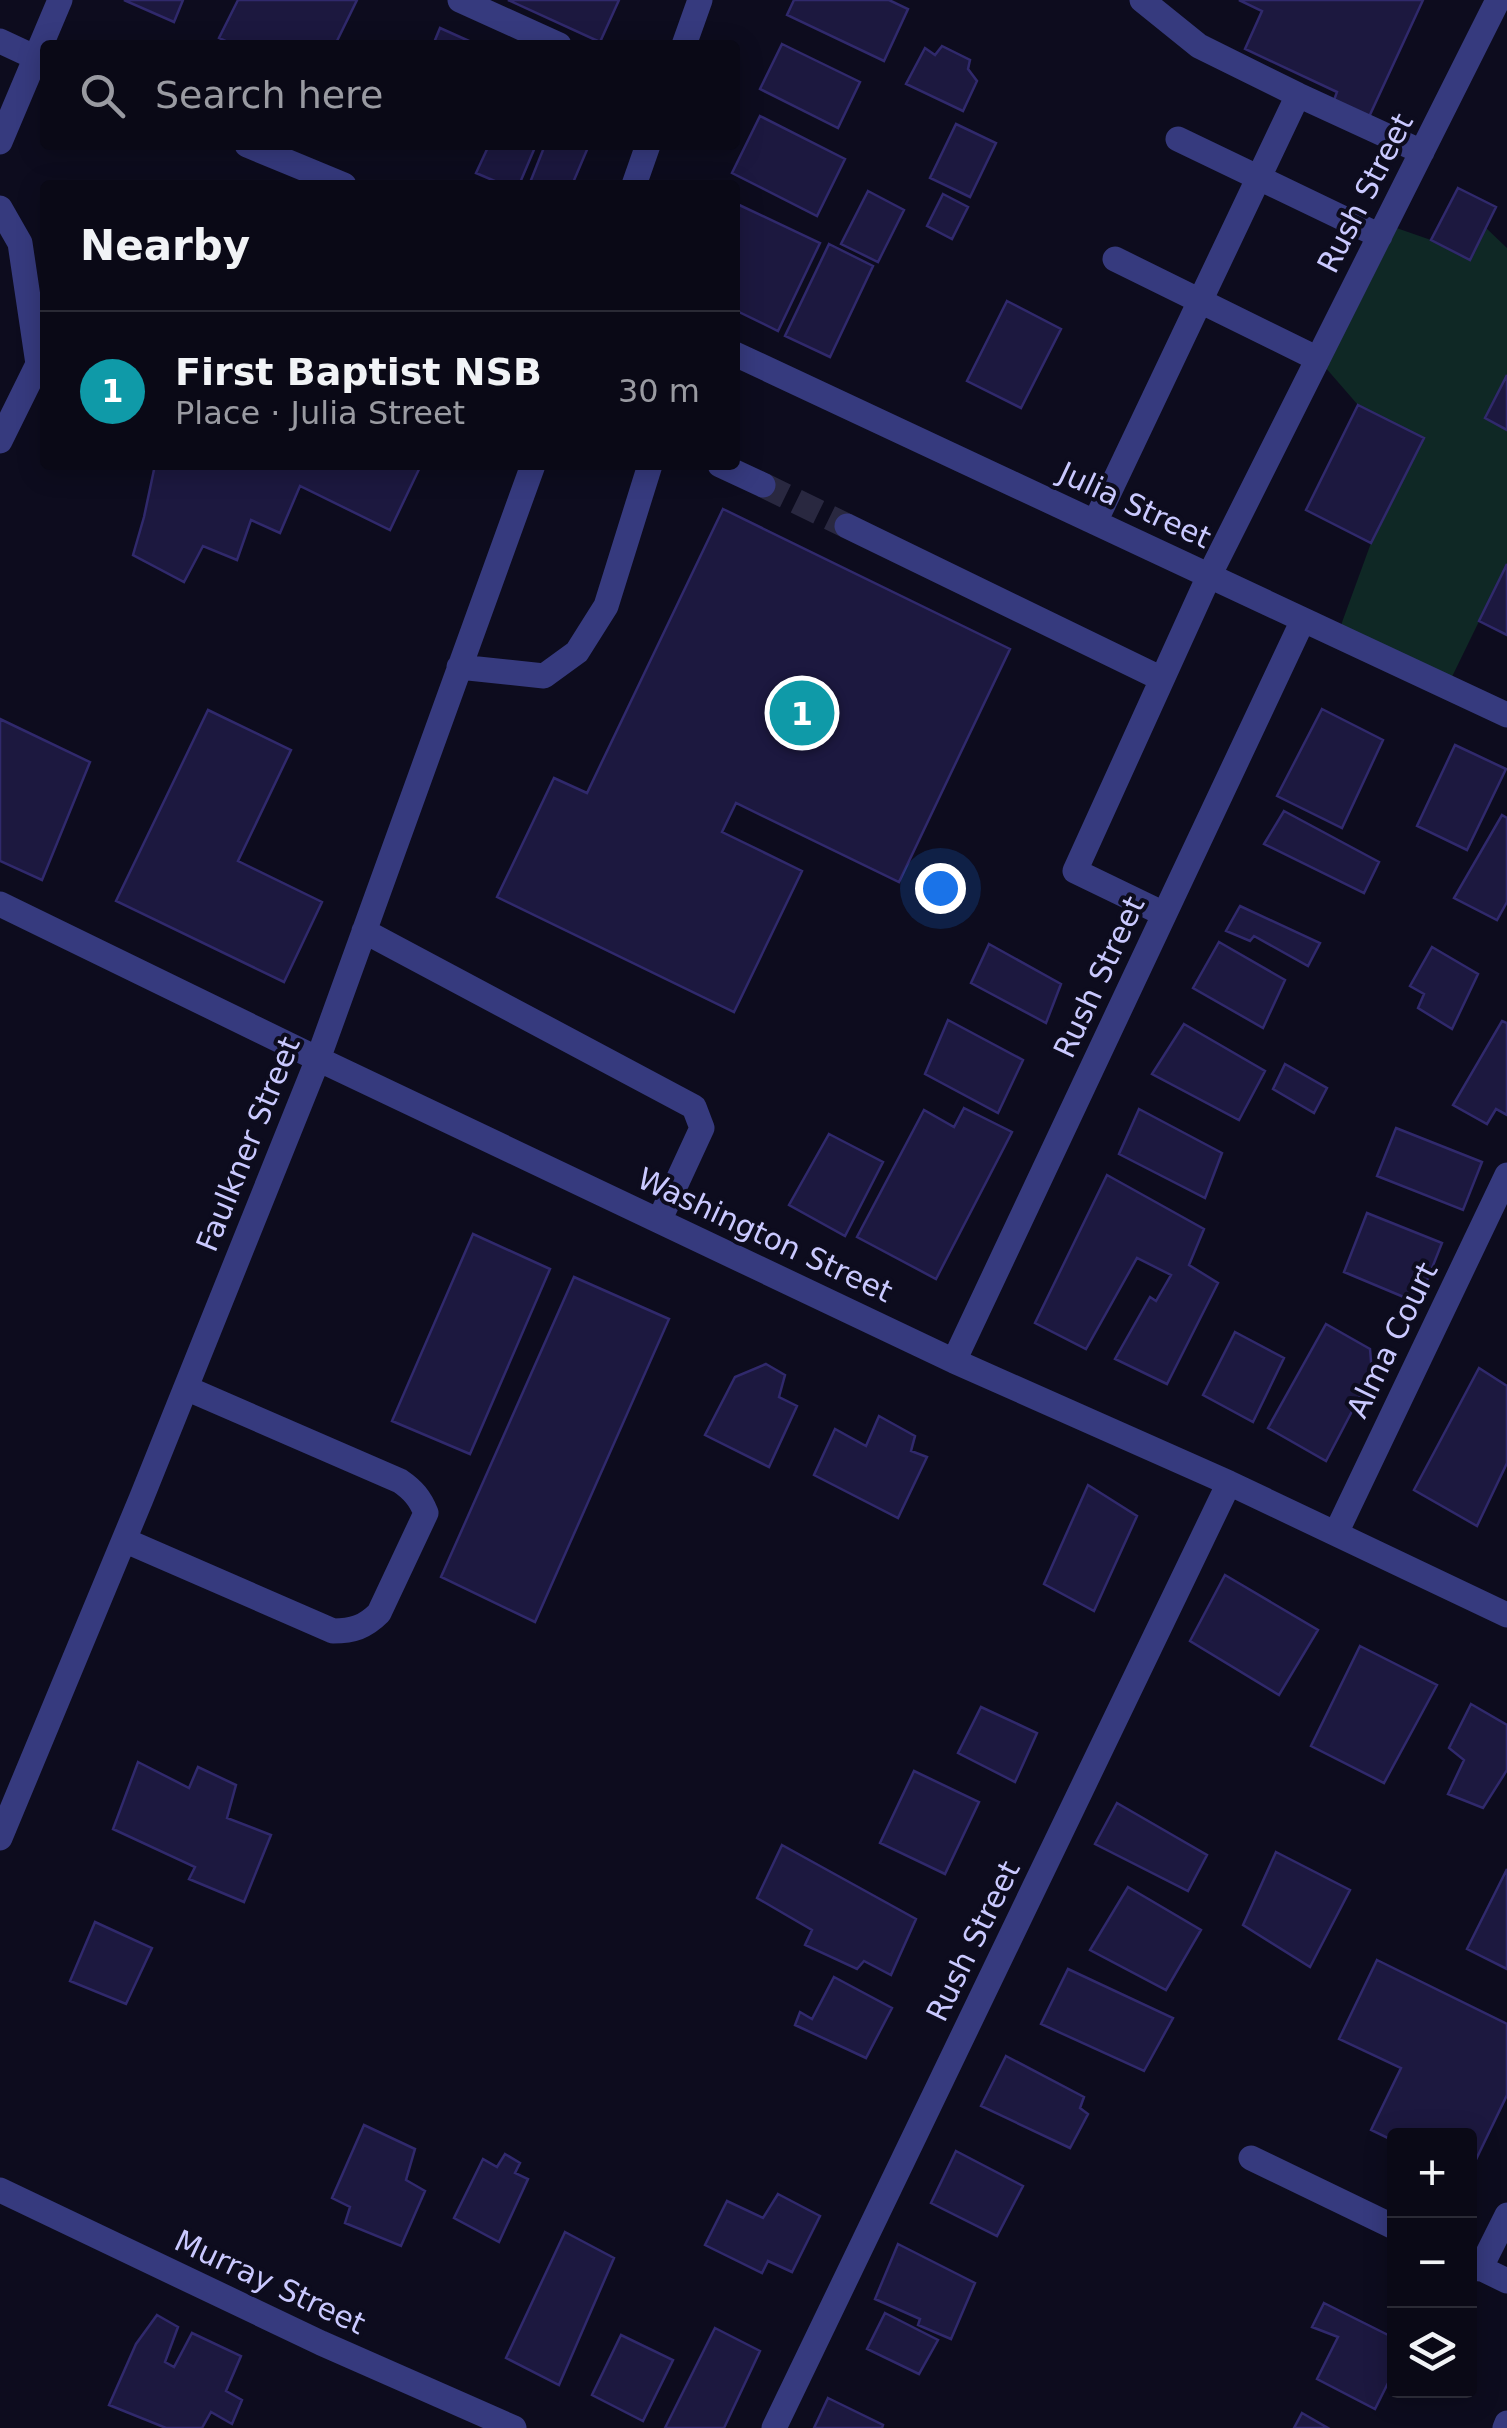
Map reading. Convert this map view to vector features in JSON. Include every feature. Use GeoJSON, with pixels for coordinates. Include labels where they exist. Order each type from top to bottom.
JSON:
{"type":"FeatureCollection","features":[{"type":"Feature","properties":{"kind":"street"},"geometry":{"type":"LineString","coordinates":[[47,40],[60,0]]}},
{"type":"Feature","properties":{"kind":"street"},"geometry":{"type":"LineString","coordinates":[[460,0],[548,40]]}},
{"type":"Feature","properties":{"kind":"street"},"geometry":{"type":"LineString","coordinates":[[686,40],[700,0]]}},
{"type":"Feature","properties":{"kind":"street"},"geometry":{"type":"LineString","coordinates":[[1142,0],[1199,46],[1422,152]]}},
{"type":"Feature","properties":{"kind":"street","name":"Rush Street"},"geometry":{"type":"LineString","coordinates":[[1164,914],[1075,871],[1209,576],[1498,0]]}},
{"type":"Feature","properties":{"kind":"street"},"geometry":{"type":"LineString","coordinates":[[0,42],[40,60],[0,142]]}},
{"type":"Feature","properties":{"kind":"street"},"geometry":{"type":"LineString","coordinates":[[1095,522],[1298,96]]}},
{"type":"Feature","properties":{"kind":"street"},"geometry":{"type":"LineString","coordinates":[[1178,139],[1380,236]]}},
{"type":"Feature","properties":{"kind":"street"},"geometry":{"type":"LineString","coordinates":[[259,150],[332,180]]}},
{"type":"Feature","properties":{"kind":"street"},"geometry":{"type":"LineString","coordinates":[[636,180],[646,150]]}},
{"type":"Feature","properties":{"kind":"street"},"geometry":{"type":"LineString","coordinates":[[0,208],[20,243],[38,364],[0,441]]}},
{"type":"Feature","properties":{"kind":"street"},"geometry":{"type":"LineString","coordinates":[[1116,258],[1318,359]]}},
{"type":"Feature","properties":{"kind":"street","name":"Julia Street"},"geometry":{"type":"LineString","coordinates":[[740,356],[1507,715]]}},
{"type":"Feature","properties":{"kind":"street","name":"Faulkner Street"},"geometry":{"type":"LineString","coordinates":[[0,1838],[318,1059],[531,470]]}},
{"type":"Feature","properties":{"kind":"street"},"geometry":{"type":"LineString","coordinates":[[459,667],[544,676],[577,652],[606,606],[648,470]]}},
{"type":"Feature","properties":{"kind":"street"},"geometry":{"type":"LineString","coordinates":[[730,470],[763,486]]}},
{"type":"Feature","properties":{"kind":"street"},"geometry":{"type":"LineString","coordinates":[[846,526],[1162,679]]}},
{"type":"Feature","properties":{"kind":"street","name":"Rush Street"},"geometry":{"type":"LineString","coordinates":[[954,1361],[1303,620]]}},
{"type":"Feature","properties":{"kind":"street","name":"Washington Street"},"geometry":{"type":"LineString","coordinates":[[0,904],[954,1361],[1229,1483],[1507,1615]]}},
{"type":"Feature","properties":{"kind":"street"},"geometry":{"type":"LineString","coordinates":[[364,930],[694,1107],[702,1128],[659,1221]]}},
{"type":"Feature","properties":{"kind":"street","name":"Alma Court"},"geometry":{"type":"LineString","coordinates":[[1336,1533],[1507,1176]]}},
{"type":"Feature","properties":{"kind":"street"},"geometry":{"type":"LineString","coordinates":[[124,1540],[333,1631],[350,1631],[368,1624],[379,1613],[426,1513],[421,1500],[400,1481],[186,1388]]}},
{"type":"Feature","properties":{"kind":"street","name":"Rush Street"},"geometry":{"type":"LineString","coordinates":[[774,2428],[1229,1483]]}},
{"type":"Feature","properties":{"kind":"street"},"geometry":{"type":"LineString","coordinates":[[1251,2158],[1387,2224]]}},
{"type":"Feature","properties":{"kind":"street","name":"Murray Street"},"geometry":{"type":"LineString","coordinates":[[0,2190],[321,2343],[514,2428]]}},
{"type":"Feature","properties":{"kind":"street"},"geometry":{"type":"LineString","coordinates":[[1477,2263],[1507,2215]]}},
{"type":"Feature","properties":{"kind":"street"},"geometry":{"type":"LineString","coordinates":[[1477,2267],[1507,2281]]}},
{"type":"Feature","properties":{"kind":"green space"},"geometry":{"type":"Polygon","coordinates":[[[1385,224],[1470,259],[1486,228],[1507,248],[1507,375],[1485,417],[1507,430],[1507,564],[1447,687],[1337,636],[1371,543],[1424,439],[1358,405],[1318,359],[1385,224]]]}},
{"type":"Feature","properties":{"kind":"building"},"geometry":{"type":"Polygon","coordinates":[[[124,0],[183,0],[174,22],[124,0]]]}},
{"type":"Feature","properties":{"kind":"building"},"geometry":{"type":"Polygon","coordinates":[[[238,0],[357,0],[337,40],[219,38],[238,0]]]}},
{"type":"Feature","properties":{"kind":"building"},"geometry":{"type":"Polygon","coordinates":[[[508,0],[619,0],[601,40],[508,0]]]}},
{"type":"Feature","properties":{"kind":"building"},"geometry":{"type":"Polygon","coordinates":[[[794,0],[889,0],[908,9],[884,61],[787,15],[794,0]]]}},
{"type":"Feature","properties":{"kind":"building"},"geometry":{"type":"Polygon","coordinates":[[[1239,0],[1423,0],[1368,119],[1333,103],[1337,92],[1245,49],[1262,11],[1239,0]]]}},
{"type":"Feature","properties":{"kind":"building"},"geometry":{"type":"Polygon","coordinates":[[[440,28],[467,40],[435,40],[440,28]]]}},
{"type":"Feature","properties":{"kind":"building"},"geometry":{"type":"Polygon","coordinates":[[[782,44],[860,82],[838,128],[760,89],[782,44]]]}},
{"type":"Feature","properties":{"kind":"building"},"geometry":{"type":"Polygon","coordinates":[[[942,46],[970,60],[968,69],[977,81],[963,111],[906,84],[925,48],[935,55],[942,46]]]}},
{"type":"Feature","properties":{"kind":"building"},"geometry":{"type":"Polygon","coordinates":[[[760,116],[845,159],[817,216],[732,173],[760,116]]]}},
{"type":"Feature","properties":{"kind":"building"},"geometry":{"type":"Polygon","coordinates":[[[956,124],[996,143],[970,197],[930,178],[956,124]]]}},
{"type":"Feature","properties":{"kind":"building"},"geometry":{"type":"Polygon","coordinates":[[[487,150],[534,150],[521,180],[492,180],[476,173],[487,150]]]}},
{"type":"Feature","properties":{"kind":"building"},"geometry":{"type":"Polygon","coordinates":[[[543,150],[587,150],[574,180],[531,180],[543,150]]]}},
{"type":"Feature","properties":{"kind":"building"},"geometry":{"type":"Polygon","coordinates":[[[1458,188],[1496,207],[1470,260],[1431,240],[1458,188]]]}},
{"type":"Feature","properties":{"kind":"building"},"geometry":{"type":"Polygon","coordinates":[[[868,191],[904,210],[878,262],[841,244],[868,191]]]}},
{"type":"Feature","properties":{"kind":"building"},"geometry":{"type":"Polygon","coordinates":[[[943,194],[968,207],[952,239],[927,226],[943,194]]]}},
{"type":"Feature","properties":{"kind":"building"},"geometry":{"type":"Polygon","coordinates":[[[740,205],[820,243],[778,331],[740,312],[740,205]]]}},
{"type":"Feature","properties":{"kind":"building"},"geometry":{"type":"Polygon","coordinates":[[[829,244],[873,266],[830,357],[785,336],[829,244]]]}},
{"type":"Feature","properties":{"kind":"building"},"geometry":{"type":"Polygon","coordinates":[[[1007,301],[1061,329],[1021,408],[967,381],[1007,301]]]}},
{"type":"Feature","properties":{"kind":"building"},"geometry":{"type":"Polygon","coordinates":[[[1507,375],[1507,430],[1485,418],[1507,375]]]}},
{"type":"Feature","properties":{"kind":"building"},"geometry":{"type":"Polygon","coordinates":[[[1358,405],[1424,438],[1371,543],[1306,510],[1358,405]]]}},
{"type":"Feature","properties":{"kind":"building"},"geometry":{"type":"Polygon","coordinates":[[[154,470],[419,470],[390,530],[300,486],[280,533],[251,520],[237,560],[203,546],[184,582],[133,555],[154,470]]]}},
{"type":"Feature","properties":{"kind":"building"},"geometry":{"type":"Polygon","coordinates":[[[723,509],[1010,649],[899,882],[736,803],[722,832],[802,871],[734,1012],[497,897],[554,778],[587,793],[723,509]]]}},
{"type":"Feature","properties":{"kind":"building"},"geometry":{"type":"Polygon","coordinates":[[[1507,564],[1507,635],[1479,621],[1507,564]]]}},
{"type":"Feature","properties":{"kind":"building"},"geometry":{"type":"Polygon","coordinates":[[[1322,709],[1383,740],[1342,828],[1277,796],[1322,709]]]}},
{"type":"Feature","properties":{"kind":"building"},"geometry":{"type":"Polygon","coordinates":[[[208,710],[291,750],[238,861],[322,902],[284,982],[116,901],[208,710]]]}},
{"type":"Feature","properties":{"kind":"building"},"geometry":{"type":"Polygon","coordinates":[[[0,719],[90,762],[42,880],[0,861],[0,719]]]}},
{"type":"Feature","properties":{"kind":"building"},"geometry":{"type":"Polygon","coordinates":[[[1455,745],[1506,769],[1467,850],[1417,826],[1455,745]]]}},
{"type":"Feature","properties":{"kind":"building"},"geometry":{"type":"Polygon","coordinates":[[[1284,811],[1379,862],[1364,893],[1264,844],[1284,811]]]}},
{"type":"Feature","properties":{"kind":"building"},"geometry":{"type":"Polygon","coordinates":[[[1502,815],[1507,818],[1507,902],[1497,920],[1454,898],[1502,815]]]}},
{"type":"Feature","properties":{"kind":"building"},"geometry":{"type":"Polygon","coordinates":[[[1240,906],[1320,943],[1308,966],[1254,936],[1250,941],[1226,931],[1240,906]]]}},
{"type":"Feature","properties":{"kind":"building"},"geometry":{"type":"Polygon","coordinates":[[[1219,942],[1285,980],[1263,1028],[1193,988],[1219,942]]]}},
{"type":"Feature","properties":{"kind":"building"},"geometry":{"type":"Polygon","coordinates":[[[989,944],[1061,984],[1046,1023],[971,983],[989,944]]]}},
{"type":"Feature","properties":{"kind":"building"},"geometry":{"type":"Polygon","coordinates":[[[1432,947],[1478,974],[1452,1029],[1418,1008],[1424,994],[1410,986],[1432,947]]]}},
{"type":"Feature","properties":{"kind":"building"},"geometry":{"type":"Polygon","coordinates":[[[948,1020],[1023,1060],[998,1113],[925,1074],[948,1020]]]}},
{"type":"Feature","properties":{"kind":"building"},"geometry":{"type":"Polygon","coordinates":[[[1502,1021],[1507,1023],[1507,1115],[1496,1109],[1487,1124],[1453,1105],[1502,1021]]]}},
{"type":"Feature","properties":{"kind":"building"},"geometry":{"type":"Polygon","coordinates":[[[1184,1024],[1265,1071],[1239,1120],[1152,1074],[1184,1024]]]}},
{"type":"Feature","properties":{"kind":"building"},"geometry":{"type":"Polygon","coordinates":[[[1285,1064],[1327,1088],[1314,1113],[1273,1089],[1285,1064]]]}},
{"type":"Feature","properties":{"kind":"building"},"geometry":{"type":"Polygon","coordinates":[[[964,1108],[1012,1132],[936,1279],[857,1237],[924,1110],[954,1127],[964,1108]]]}},
{"type":"Feature","properties":{"kind":"building"},"geometry":{"type":"Polygon","coordinates":[[[1139,1109],[1222,1153],[1205,1198],[1119,1154],[1139,1109]]]}},
{"type":"Feature","properties":{"kind":"building"},"geometry":{"type":"Polygon","coordinates":[[[1396,1128],[1482,1162],[1463,1210],[1377,1176],[1396,1128]]]}},
{"type":"Feature","properties":{"kind":"building"},"geometry":{"type":"Polygon","coordinates":[[[829,1134],[883,1162],[845,1236],[789,1205],[829,1134]]]}},
{"type":"Feature","properties":{"kind":"building"},"geometry":{"type":"Polygon","coordinates":[[[1107,1175],[1204,1229],[1189,1265],[1218,1283],[1167,1384],[1115,1359],[1150,1297],[1156,1301],[1171,1275],[1137,1258],[1086,1349],[1035,1323],[1107,1175]]]}},
{"type":"Feature","properties":{"kind":"building"},"geometry":{"type":"Polygon","coordinates":[[[1367,1213],[1442,1243],[1418,1303],[1344,1272],[1367,1213]]]}},
{"type":"Feature","properties":{"kind":"building"},"geometry":{"type":"Polygon","coordinates":[[[473,1234],[550,1269],[470,1454],[392,1421],[473,1234]]]}},
{"type":"Feature","properties":{"kind":"building"},"geometry":{"type":"Polygon","coordinates":[[[574,1277],[669,1319],[535,1622],[441,1577],[574,1277]]]}},
{"type":"Feature","properties":{"kind":"building"},"geometry":{"type":"Polygon","coordinates":[[[1326,1324],[1370,1349],[1372,1373],[1326,1461],[1268,1428],[1326,1324]]]}},
{"type":"Feature","properties":{"kind":"building"},"geometry":{"type":"Polygon","coordinates":[[[1235,1332],[1284,1358],[1253,1422],[1203,1395],[1235,1332]]]}},
{"type":"Feature","properties":{"kind":"building"},"geometry":{"type":"Polygon","coordinates":[[[766,1364],[785,1375],[779,1397],[797,1406],[769,1467],[705,1435],[735,1377],[766,1364]]]}},
{"type":"Feature","properties":{"kind":"building"},"geometry":{"type":"Polygon","coordinates":[[[1479,1368],[1507,1386],[1507,1463],[1477,1526],[1414,1490],[1479,1368]]]}},
{"type":"Feature","properties":{"kind":"building"},"geometry":{"type":"Polygon","coordinates":[[[879,1416],[915,1436],[911,1451],[927,1457],[898,1518],[814,1475],[835,1429],[866,1446],[879,1416]]]}},
{"type":"Feature","properties":{"kind":"building"},"geometry":{"type":"Polygon","coordinates":[[[1088,1485],[1137,1516],[1094,1611],[1044,1584],[1088,1485]]]}},
{"type":"Feature","properties":{"kind":"building"},"geometry":{"type":"Polygon","coordinates":[[[1225,1575],[1318,1630],[1279,1695],[1190,1641],[1225,1575]]]}},
{"type":"Feature","properties":{"kind":"building"},"geometry":{"type":"Polygon","coordinates":[[[1360,1646],[1437,1685],[1384,1783],[1311,1746],[1360,1646]]]}},
{"type":"Feature","properties":{"kind":"building"},"geometry":{"type":"Polygon","coordinates":[[[1471,1704],[1507,1725],[1507,1770],[1483,1808],[1448,1794],[1464,1760],[1449,1748],[1471,1704]]]}},
{"type":"Feature","properties":{"kind":"building"},"geometry":{"type":"Polygon","coordinates":[[[981,1707],[1037,1733],[1015,1782],[958,1753],[981,1707]]]}},
{"type":"Feature","properties":{"kind":"building"},"geometry":{"type":"Polygon","coordinates":[[[138,1762],[189,1788],[198,1767],[236,1785],[227,1818],[271,1835],[244,1902],[189,1879],[195,1867],[113,1829],[138,1762]]]}},
{"type":"Feature","properties":{"kind":"building"},"geometry":{"type":"Polygon","coordinates":[[[914,1771],[979,1802],[945,1874],[880,1843],[914,1771]]]}},
{"type":"Feature","properties":{"kind":"building"},"geometry":{"type":"Polygon","coordinates":[[[1117,1803],[1207,1855],[1188,1891],[1095,1844],[1117,1803]]]}},
{"type":"Feature","properties":{"kind":"building"},"geometry":{"type":"Polygon","coordinates":[[[782,1845],[916,1919],[891,1975],[864,1961],[857,1969],[805,1945],[812,1930],[757,1898],[782,1845]]]}},
{"type":"Feature","properties":{"kind":"building"},"geometry":{"type":"Polygon","coordinates":[[[1276,1852],[1350,1890],[1310,1967],[1243,1925],[1276,1852]]]}},
{"type":"Feature","properties":{"kind":"building"},"geometry":{"type":"Polygon","coordinates":[[[1507,1869],[1507,1969],[1467,1949],[1507,1869]]]}},
{"type":"Feature","properties":{"kind":"building"},"geometry":{"type":"Polygon","coordinates":[[[1128,1887],[1201,1930],[1166,1990],[1090,1950],[1128,1887]]]}},
{"type":"Feature","properties":{"kind":"building"},"geometry":{"type":"Polygon","coordinates":[[[95,1922],[152,1948],[126,2004],[70,1981],[95,1922]]]}},
{"type":"Feature","properties":{"kind":"building"},"geometry":{"type":"Polygon","coordinates":[[[1377,1960],[1507,2024],[1507,2095],[1477,2157],[1477,2128],[1387,2128],[1387,2138],[1371,2130],[1401,2068],[1339,2039],[1377,1960]]]}},
{"type":"Feature","properties":{"kind":"building"},"geometry":{"type":"Polygon","coordinates":[[[1068,1969],[1173,2018],[1144,2071],[1041,2024],[1068,1969]]]}},
{"type":"Feature","properties":{"kind":"building"},"geometry":{"type":"Polygon","coordinates":[[[834,1977],[892,2008],[866,2058],[795,2025],[800,2012],[812,2019],[834,1977]]]}},
{"type":"Feature","properties":{"kind":"building"},"geometry":{"type":"Polygon","coordinates":[[[1006,2056],[1084,2097],[1080,2108],[1088,2114],[1070,2148],[981,2106],[1006,2056]]]}},
{"type":"Feature","properties":{"kind":"building"},"geometry":{"type":"Polygon","coordinates":[[[364,2125],[415,2149],[406,2180],[425,2191],[401,2246],[345,2223],[350,2207],[332,2198],[364,2125]]]}},
{"type":"Feature","properties":{"kind":"building"},"geometry":{"type":"Polygon","coordinates":[[[956,2151],[1023,2186],[997,2236],[931,2203],[956,2151]]]}},
{"type":"Feature","properties":{"kind":"building"},"geometry":{"type":"Polygon","coordinates":[[[505,2154],[520,2163],[515,2173],[528,2179],[499,2242],[454,2218],[483,2159],[497,2167],[505,2154]]]}},
{"type":"Feature","properties":{"kind":"building"},"geometry":{"type":"Polygon","coordinates":[[[778,2194],[820,2216],[792,2272],[768,2261],[762,2273],[705,2245],[727,2201],[763,2218],[778,2194]]]}},
{"type":"Feature","properties":{"kind":"building"},"geometry":{"type":"Polygon","coordinates":[[[565,2232],[614,2258],[559,2385],[506,2358],[565,2232]]]}},
{"type":"Feature","properties":{"kind":"building"},"geometry":{"type":"Polygon","coordinates":[[[898,2244],[975,2283],[951,2339],[918,2325],[920,2319],[875,2299],[898,2244]]]}},
{"type":"Feature","properties":{"kind":"building"},"geometry":{"type":"Polygon","coordinates":[[[1324,2303],[1387,2334],[1387,2385],[1375,2409],[1317,2379],[1338,2337],[1312,2327],[1324,2303]]]}},
{"type":"Feature","properties":{"kind":"building"},"geometry":{"type":"Polygon","coordinates":[[[885,2313],[938,2340],[919,2374],[867,2349],[885,2313]]]}},
{"type":"Feature","properties":{"kind":"building"},"geometry":{"type":"Polygon","coordinates":[[[157,2315],[178,2327],[165,2362],[174,2367],[192,2333],[241,2356],[226,2391],[242,2400],[232,2424],[211,2412],[202,2428],[166,2428],[109,2405],[136,2344],[157,2315]]]}},
{"type":"Feature","properties":{"kind":"building"},"geometry":{"type":"Polygon","coordinates":[[[715,2328],[760,2351],[724,2428],[665,2428],[715,2328]]]}},
{"type":"Feature","properties":{"kind":"building"},"geometry":{"type":"Polygon","coordinates":[[[621,2335],[673,2360],[643,2421],[592,2395],[621,2335]]]}},
{"type":"Feature","properties":{"kind":"building"},"geometry":{"type":"Polygon","coordinates":[[[828,2398],[883,2425],[882,2428],[814,2428],[828,2398]]]}},
{"type":"Feature","properties":{"kind":"building"},"geometry":{"type":"Polygon","coordinates":[[[1302,2413],[1328,2428],[1294,2428],[1302,2413]]]}},
{"type":"Feature","properties":{"kind":"tunnel"},"geometry":{"type":"LineString","coordinates":[[763,485],[847,526]]}},
{"type":"Feature","properties":{"kind":"place","name":"First Baptist NSB"},"geometry":{"type":"Point","coordinates":[802,713]}}]}
